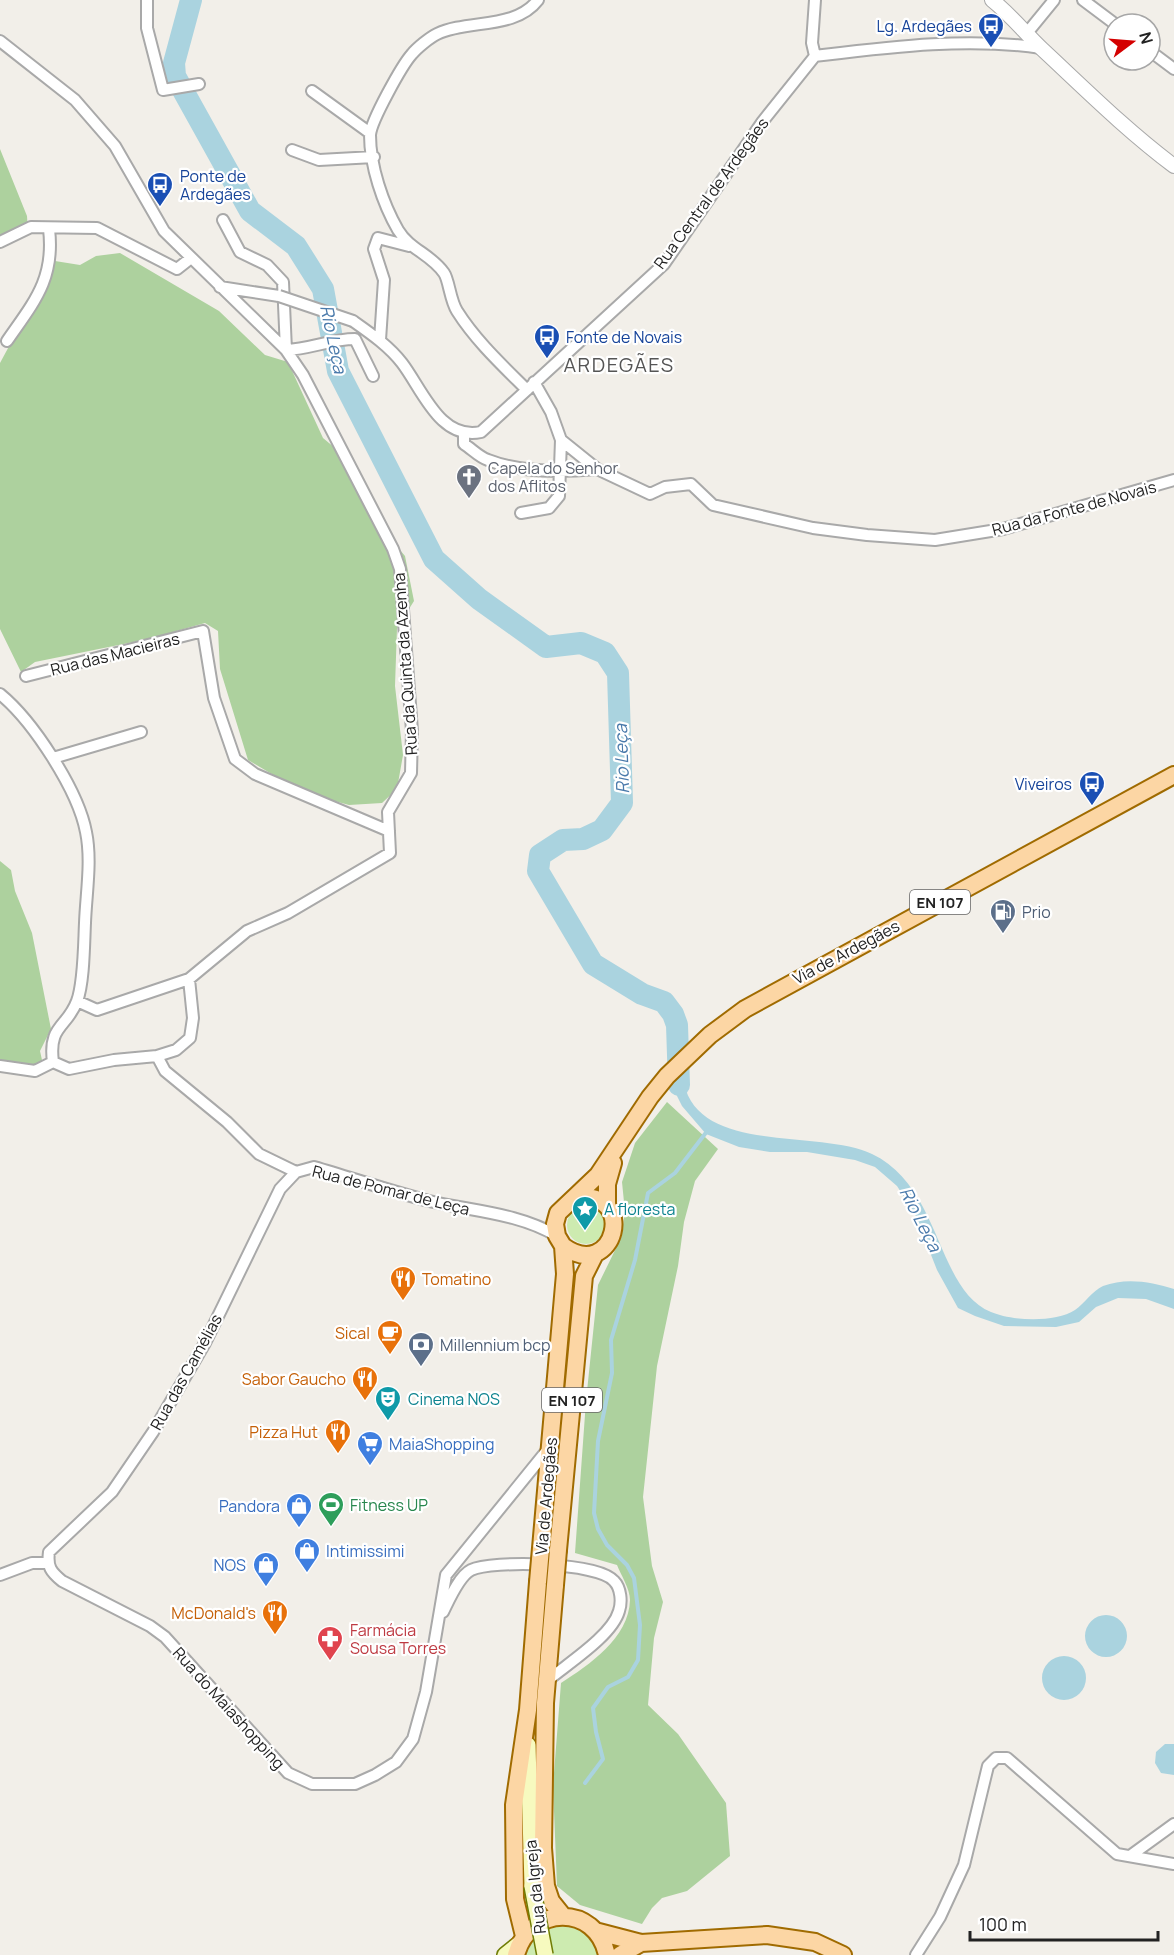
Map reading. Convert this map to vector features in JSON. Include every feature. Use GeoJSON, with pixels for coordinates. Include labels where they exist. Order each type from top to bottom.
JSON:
{"type":"FeatureCollection","features":[{"type":"Feature","properties":{"kind":"main road","name":"Via de Ardegães"},"geometry":{"type":"LineString","coordinates":[[549,1549],[550,1446],[566,1274],[558,1213],[598,1175],[650,1096],[710,1035],[776,990],[1174,775]]}},
{"type":"Feature","properties":{"kind":"main road","name":"Via de Ardegães"},"geometry":{"type":"LineString","coordinates":[[520,1945],[515,1899],[513,1826],[520,1750],[546,1583],[584,1276],[595,1254],[605,1248],[612,1238],[613,1216],[607,1206],[606,1184],[620,1143]]}},
{"type":"Feature","properties":{"kind":"main road"},"geometry":{"type":"LineString","coordinates":[[574,1198],[586,1196],[597,1199],[607,1206]]}},
{"type":"Feature","properties":{"kind":"main road"},"geometry":{"type":"LineString","coordinates":[[560,1241],[572,1252],[583,1255],[595,1254]]}},
{"type":"Feature","properties":{"kind":"main road","name":"Via de Ardegães"},"geometry":{"type":"LineString","coordinates":[[528,1819],[547,1681],[546,1583]]}},
{"type":"Feature","properties":{"kind":"main road","name":"Via de Ardegães"},"geometry":{"type":"LineString","coordinates":[[545,1703],[543,1848],[546,1886],[551,1902],[563,1916]]}},
{"type":"Feature","properties":{"kind":"main road","name":"Via de Ardegães"},"geometry":{"type":"LineString","coordinates":[[528,1710],[528,1819]]}},
{"type":"Feature","properties":{"kind":"main road","name":"Rua da Igreja"},"geometry":{"type":"LineString","coordinates":[[528,1819],[532,1886],[544,1955]]}},
{"type":"Feature","properties":{"kind":"main road"},"geometry":{"type":"LineString","coordinates":[[505,1955],[520,1945],[537,1923],[563,1916],[575,1918],[595,1931],[641,1943],[767,1935],[815,1942],[843,1955]]}},
{"type":"Feature","properties":{"kind":"main road"},"geometry":{"type":"LineString","coordinates":[[595,1931],[607,1955]]}},
{"type":"Feature","properties":{"kind":"main road"},"geometry":{"type":"LineString","coordinates":[[620,1955],[641,1943]]}},
{"type":"Feature","properties":{"kind":"street"},"geometry":{"type":"LineString","coordinates":[[147,0],[147,28],[163,90],[168,91],[199,84]]}},
{"type":"Feature","properties":{"kind":"street"},"geometry":{"type":"LineString","coordinates":[[409,246],[382,196],[374,157],[370,133],[384,100],[412,54],[437,34],[528,12],[538,0]]}},
{"type":"Feature","properties":{"kind":"street"},"geometry":{"type":"LineString","coordinates":[[815,0],[812,42],[815,56],[904,45],[1012,44],[1041,48]]}},
{"type":"Feature","properties":{"kind":"street"},"geometry":{"type":"LineString","coordinates":[[992,0],[1130,133],[1174,166]]}},
{"type":"Feature","properties":{"kind":"street"},"geometry":{"type":"LineString","coordinates":[[1027,33],[1054,0]]}},
{"type":"Feature","properties":{"kind":"street"},"geometry":{"type":"LineString","coordinates":[[1083,0],[1102,14]]}},
{"type":"Feature","properties":{"kind":"street","name":"Rua da Quinta da Azenha"},"geometry":{"type":"LineString","coordinates":[[0,41],[75,100],[115,147],[164,231],[286,350],[303,375],[378,520],[400,569],[412,731],[411,773],[388,812],[390,853],[288,913],[247,931],[189,979]]}},
{"type":"Feature","properties":{"kind":"street","name":"Rua Central de Ardegães"},"geometry":{"type":"LineString","coordinates":[[464,433],[481,432],[664,264],[763,121],[815,56]]}},
{"type":"Feature","properties":{"kind":"street"},"geometry":{"type":"LineString","coordinates":[[312,91],[370,133]]}},
{"type":"Feature","properties":{"kind":"street"},"geometry":{"type":"LineString","coordinates":[[292,150],[319,160],[374,157]]}},
{"type":"Feature","properties":{"kind":"street"},"geometry":{"type":"LineString","coordinates":[[223,220],[240,252],[267,265],[283,282],[286,350],[304,349],[340,339],[355,339],[373,376]]}},
{"type":"Feature","properties":{"kind":"street"},"geometry":{"type":"LineString","coordinates":[[0,242],[31,227],[97,228],[177,269],[191,258]]}},
{"type":"Feature","properties":{"kind":"street"},"geometry":{"type":"LineString","coordinates":[[7,341],[33,303],[46,275],[52,254],[49,229]]}},
{"type":"Feature","properties":{"kind":"street"},"geometry":{"type":"LineString","coordinates":[[380,340],[384,280],[374,249],[378,238],[409,246],[428,255],[446,275],[447,288],[456,310],[484,348],[530,386],[551,412],[561,440],[562,471],[559,496],[549,508],[521,513]]}},
{"type":"Feature","properties":{"kind":"street"},"geometry":{"type":"LineString","coordinates":[[220,287],[279,296],[353,321],[380,340],[401,362],[424,399],[444,422],[464,433]]}},
{"type":"Feature","properties":{"kind":"street","name":"Rua da Fonte de Novais"},"geometry":{"type":"LineString","coordinates":[[464,433],[464,444],[485,460],[512,467],[562,471],[597,469]]}},
{"type":"Feature","properties":{"kind":"street","name":"Rua da Fonte de Novais"},"geometry":{"type":"LineString","coordinates":[[561,440],[597,469],[650,494],[665,487],[691,484],[713,506],[813,528],[867,536],[935,540],[1003,529],[1174,480]]}},
{"type":"Feature","properties":{"kind":"street","name":"Rua das Macieiras"},"geometry":{"type":"LineString","coordinates":[[26,676],[203,631],[214,698],[236,759],[255,774],[389,831]]}},
{"type":"Feature","properties":{"kind":"street"},"geometry":{"type":"LineString","coordinates":[[1,695],[53,758],[78,803],[86,833],[84,948],[77,1001],[55,1032],[51,1046],[52,1062]]}},
{"type":"Feature","properties":{"kind":"street"},"geometry":{"type":"LineString","coordinates":[[53,758],[141,732]]}},
{"type":"Feature","properties":{"kind":"street"},"geometry":{"type":"LineString","coordinates":[[52,1062],[69,1069],[114,1060],[157,1056],[176,1050],[190,1038],[193,1018],[189,979],[97,1010],[77,1001]]}},
{"type":"Feature","properties":{"kind":"street","name":"Rua de Pomar de Leça"},"geometry":{"type":"LineString","coordinates":[[157,1056],[165,1071],[227,1122],[258,1154],[296,1172],[314,1167],[428,1201],[524,1222],[560,1241]]}},
{"type":"Feature","properties":{"kind":"street"},"geometry":{"type":"LineString","coordinates":[[0,1066],[35,1071],[52,1062]]}},
{"type":"Feature","properties":{"kind":"street","name":"Rua das Camélias"},"geometry":{"type":"LineString","coordinates":[[49,1557],[112,1492],[153,1432],[205,1343],[280,1189],[296,1172]]}},
{"type":"Feature","properties":{"kind":"street","name":"Rua do Maiashopping"},"geometry":{"type":"LineString","coordinates":[[49,1557],[50,1571],[62,1581],[150,1626],[165,1638],[288,1773],[312,1784],[355,1784],[396,1762],[413,1738],[426,1692],[446,1575],[550,1446]]}},
{"type":"Feature","properties":{"kind":"street"},"geometry":{"type":"LineString","coordinates":[[0,1575],[49,1557]]}},
{"type":"Feature","properties":{"kind":"street","name":"Rua do Maiashopping"},"geometry":{"type":"LineString","coordinates":[[440,1618],[468,1571],[490,1563],[577,1567],[600,1573],[614,1580],[621,1595],[619,1612],[604,1634],[547,1681]]}},
{"type":"Feature","properties":{"kind":"street"},"geometry":{"type":"LineString","coordinates":[[916,1955],[940,1917],[964,1865],[988,1766],[996,1758],[1007,1758],[1117,1854],[1174,1864]]}},
{"type":"Feature","properties":{"kind":"street"},"geometry":{"type":"LineString","coordinates":[[1130,1856],[1174,1824]]}},
{"type":"Feature","properties":{"kind":"green space"},"geometry":{"type":"Polygon","coordinates":[[[0,149],[27,216],[28,232],[0,248],[0,149]]]}},
{"type":"Feature","properties":{"kind":"green space"},"geometry":{"type":"Polygon","coordinates":[[[120,253],[219,311],[265,355],[288,362],[323,438],[341,453],[382,538],[389,537],[405,556],[414,601],[397,628],[395,686],[403,755],[397,789],[382,803],[349,805],[302,792],[248,760],[220,669],[218,631],[205,623],[148,639],[35,662],[21,672],[0,629],[0,363],[55,261],[80,265],[96,256],[120,253]]]}},
{"type":"Feature","properties":{"kind":"green space"},"geometry":{"type":"Polygon","coordinates":[[[0,861],[11,870],[15,891],[32,933],[51,1029],[40,1051],[44,1069],[0,1068],[0,861]]]}},
{"type":"Feature","properties":{"kind":"green space"},"geometry":{"type":"Polygon","coordinates":[[[667,1102],[718,1149],[695,1181],[684,1222],[678,1266],[657,1366],[643,1497],[652,1566],[663,1602],[654,1638],[648,1705],[678,1734],[726,1803],[730,1856],[687,1891],[662,1898],[652,1908],[642,1924],[580,1905],[557,1886],[553,1786],[561,1683],[606,1649],[623,1626],[628,1614],[630,1596],[617,1565],[575,1553],[586,1401],[598,1285],[621,1238],[625,1212],[622,1182],[635,1143],[667,1102]]]}},
{"type":"Feature","properties":{"kind":"green space"},"geometry":{"type":"Polygon","coordinates":[[[586,1206],[593,1207],[599,1212],[604,1218],[604,1232],[599,1238],[593,1243],[586,1244],[579,1243],[573,1238],[568,1232],[567,1225],[568,1218],[573,1212],[579,1207],[586,1206]]]}},
{"type":"Feature","properties":{"kind":"green space"},"geometry":{"type":"Polygon","coordinates":[[[557,1924],[571,1926],[583,1932],[592,1941],[598,1955],[525,1955],[536,1935],[557,1924]]]}},
{"type":"Feature","properties":{"kind":"water"},"geometry":{"type":"Polygon","coordinates":[[[683,1061],[684,1083],[694,1106],[712,1121],[736,1131],[850,1147],[872,1154],[895,1169],[912,1190],[926,1213],[959,1283],[973,1300],[991,1312],[1022,1319],[1056,1317],[1075,1310],[1103,1286],[1130,1281],[1157,1284],[1174,1289],[1174,1309],[1146,1299],[1118,1298],[1096,1307],[1079,1322],[1056,1327],[1004,1326],[958,1308],[937,1270],[915,1214],[897,1186],[875,1167],[855,1160],[807,1152],[770,1152],[739,1147],[706,1134],[682,1106],[667,1076],[683,1061]]]}},
{"type":"Feature","properties":{"kind":"water"},"geometry":{"type":"Polygon","coordinates":[[[1106,1615],[1114,1616],[1121,1621],[1126,1628],[1126,1644],[1121,1651],[1114,1656],[1106,1657],[1098,1656],[1091,1651],[1086,1644],[1085,1636],[1086,1628],[1091,1621],[1098,1616],[1106,1615]]]}},
{"type":"Feature","properties":{"kind":"water"},"geometry":{"type":"Polygon","coordinates":[[[1064,1656],[1079,1663],[1086,1678],[1079,1693],[1064,1700],[1049,1693],[1042,1678],[1049,1663],[1064,1656]]]}},
{"type":"Feature","properties":{"kind":"water"},"geometry":{"type":"Polygon","coordinates":[[[1165,1744],[1174,1744],[1174,1775],[1161,1773],[1155,1763],[1156,1752],[1165,1744]]]}},
{"type":"Feature","properties":{"kind":"waterway","name":"Rio Leça"},"geometry":{"type":"LineString","coordinates":[[191,0],[174,63],[175,76],[250,211],[296,246],[323,289],[338,371],[434,559],[479,599],[546,647],[581,643],[605,653],[618,673],[622,803],[602,830],[583,839],[563,840],[540,855],[538,871],[593,964],[642,994],[664,1002],[673,1014],[677,1025],[679,1085]]}},
{"type":"Feature","properties":{"kind":"waterway"},"geometry":{"type":"LineString","coordinates":[[585,1783],[603,1759],[593,1708],[608,1687],[628,1677],[638,1660],[640,1625],[634,1578],[627,1565],[607,1545],[598,1529],[594,1513],[598,1441],[612,1373],[611,1340],[635,1260],[648,1193],[675,1173],[708,1130]]}},
{"type":"Feature","properties":{"kind":"place","name":"Lg. Ardegães"},"geometry":{"type":"Point","coordinates":[991,49]}},
{"type":"Feature","properties":{"kind":"place","name":"Ponte de Ardegães"},"geometry":{"type":"Point","coordinates":[160,208]}},
{"type":"Feature","properties":{"kind":"place","name":"Fonte de Novais"},"geometry":{"type":"Point","coordinates":[547,360]}},
{"type":"Feature","properties":{"kind":"place","name":"Capela do Senhor dos Aflitos"},"geometry":{"type":"Point","coordinates":[469,500]}},
{"type":"Feature","properties":{"kind":"place","name":"Viveiros"},"geometry":{"type":"Point","coordinates":[1092,807]}},
{"type":"Feature","properties":{"kind":"place","name":"Prio"},"geometry":{"type":"Point","coordinates":[1003,935]}},
{"type":"Feature","properties":{"kind":"place","name":"A floresta"},"geometry":{"type":"Point","coordinates":[585,1232]}},
{"type":"Feature","properties":{"kind":"place","name":"Tomatino"},"geometry":{"type":"Point","coordinates":[403,1302]}},
{"type":"Feature","properties":{"kind":"place","name":"Sical"},"geometry":{"type":"Point","coordinates":[390,1356]}},
{"type":"Feature","properties":{"kind":"place","name":"Millennium bcp"},"geometry":{"type":"Point","coordinates":[421,1368]}},
{"type":"Feature","properties":{"kind":"place","name":"Sabor Gaucho"},"geometry":{"type":"Point","coordinates":[365,1402]}},
{"type":"Feature","properties":{"kind":"place","name":"Cinema NOS"},"geometry":{"type":"Point","coordinates":[388,1422]}},
{"type":"Feature","properties":{"kind":"place","name":"Pizza Hut"},"geometry":{"type":"Point","coordinates":[338,1455]}},
{"type":"Feature","properties":{"kind":"place","name":"MaiaShopping"},"geometry":{"type":"Point","coordinates":[370,1467]}},
{"type":"Feature","properties":{"kind":"place","name":"Fitness UP"},"geometry":{"type":"Point","coordinates":[331,1528]}},
{"type":"Feature","properties":{"kind":"place","name":"Pandora"},"geometry":{"type":"Point","coordinates":[299,1529]}},
{"type":"Feature","properties":{"kind":"place","name":"Intimissimi"},"geometry":{"type":"Point","coordinates":[307,1574]}},
{"type":"Feature","properties":{"kind":"place","name":"NOS"},"geometry":{"type":"Point","coordinates":[266,1588]}},
{"type":"Feature","properties":{"kind":"place","name":"McDonald's"},"geometry":{"type":"Point","coordinates":[275,1636]}},
{"type":"Feature","properties":{"kind":"place","name":"Farmácia Sousa Torres"},"geometry":{"type":"Point","coordinates":[330,1662]}},
{"type":"Feature","properties":{"kind":"district","name":"ARDEGÃES"},"geometry":{"type":"Point","coordinates":[619,364]}}]}
